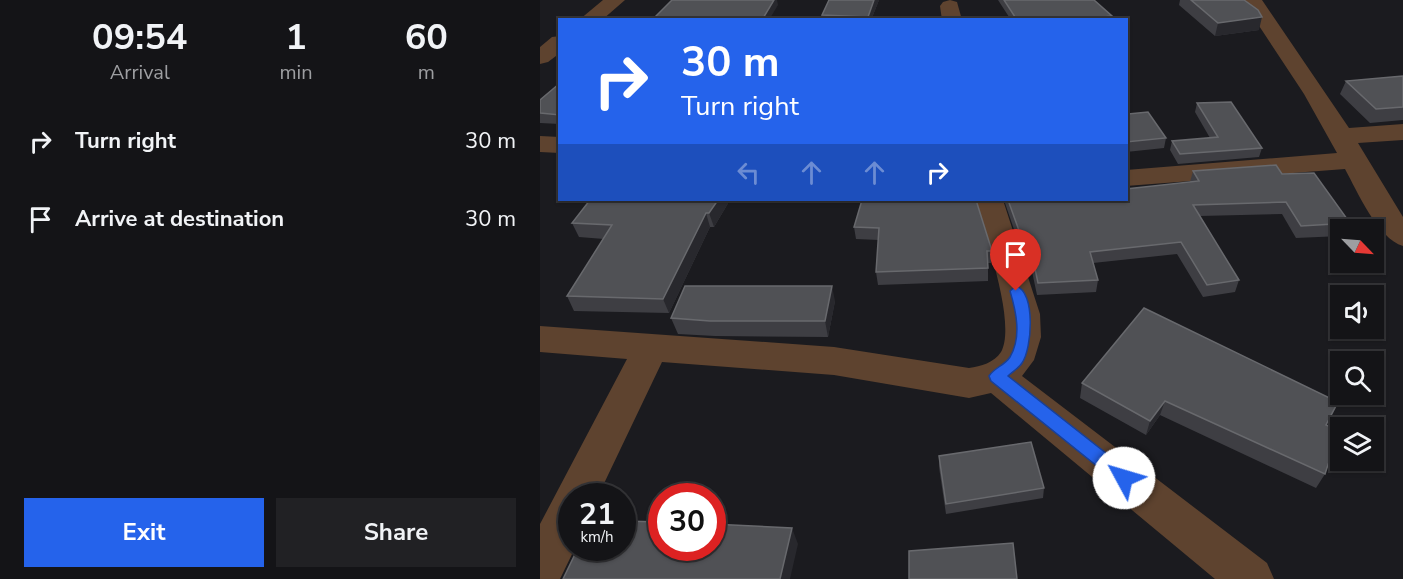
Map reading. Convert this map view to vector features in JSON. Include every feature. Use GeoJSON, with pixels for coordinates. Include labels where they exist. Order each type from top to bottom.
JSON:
{"type":"FeatureCollection","features":[{"type":"Feature","properties":{"kind":"street"},"geometry":{"type":"LineString","coordinates":[[592,18],[615,0]]}},
{"type":"Feature","properties":{"kind":"street"},"geometry":{"type":"LineString","coordinates":[[1252,0],[1394,226],[1403,236]]}},
{"type":"Feature","properties":{"kind":"street"},"geometry":{"type":"LineString","coordinates":[[540,57],[558,44]]}},
{"type":"Feature","properties":{"kind":"street"},"geometry":{"type":"LineString","coordinates":[[1128,177],[1347,148],[1403,132]]}},
{"type":"Feature","properties":{"kind":"street"},"geometry":{"type":"LineString","coordinates":[[540,144],[558,145]]}},
{"type":"Feature","properties":{"kind":"street"},"geometry":{"type":"LineString","coordinates":[[540,339],[834,361],[969,382],[997,376],[1016,360],[1023,337],[1023,314],[988,201]]}},
{"type":"Feature","properties":{"kind":"street"},"geometry":{"type":"LineString","coordinates":[[583,483],[651,347]]}},
{"type":"Feature","properties":{"kind":"street"},"geometry":{"type":"LineString","coordinates":[[997,376],[1251,579]]}},
{"type":"Feature","properties":{"kind":"street"},"geometry":{"type":"LineString","coordinates":[[540,570],[558,535]]}},
{"type":"Feature","properties":{"kind":"building"},"geometry":{"type":"Polygon","coordinates":[[[672,0],[774,0],[763,18],[654,18],[672,0]]]}},
{"type":"Feature","properties":{"kind":"building"},"geometry":{"type":"Polygon","coordinates":[[[829,0],[874,0],[868,17],[822,15],[829,0]]]}},
{"type":"Feature","properties":{"kind":"building"},"geometry":{"type":"Polygon","coordinates":[[[1004,0],[1094,0],[1112,16],[1094,18],[1016,18],[1004,0]]]}},
{"type":"Feature","properties":{"kind":"building"},"geometry":{"type":"Polygon","coordinates":[[[1191,0],[1244,0],[1258,10],[1262,17],[1218,23],[1191,0]]]}},
{"type":"Feature","properties":{"kind":"building"},"geometry":{"type":"Polygon","coordinates":[[[1403,76],[1403,107],[1376,109],[1346,81],[1403,76]]]}},
{"type":"Feature","properties":{"kind":"building"},"geometry":{"type":"Polygon","coordinates":[[[558,85],[558,115],[540,113],[540,100],[558,85]]]}},
{"type":"Feature","properties":{"kind":"building"},"geometry":{"type":"Polygon","coordinates":[[[1231,102],[1262,148],[1180,154],[1172,141],[1218,137],[1197,103],[1231,102]]]}},
{"type":"Feature","properties":{"kind":"building"},"geometry":{"type":"Polygon","coordinates":[[[1148,112],[1166,138],[1128,142],[1128,114],[1148,112]]]}},
{"type":"Feature","properties":{"kind":"building"},"geometry":{"type":"Polygon","coordinates":[[[1276,165],[1282,174],[1314,173],[1347,219],[1330,219],[1330,224],[1301,226],[1286,202],[1193,205],[1239,280],[1207,285],[1181,242],[1090,252],[1098,280],[1038,283],[1031,250],[1026,250],[1008,201],[1128,201],[1128,189],[1199,181],[1193,171],[1276,165]]]}},
{"type":"Feature","properties":{"kind":"building"},"geometry":{"type":"Polygon","coordinates":[[[589,201],[717,201],[709,213],[706,213],[663,299],[567,296],[612,225],[572,223],[589,201]]]}},
{"type":"Feature","properties":{"kind":"building"},"geometry":{"type":"Polygon","coordinates":[[[862,201],[976,201],[992,251],[987,251],[988,268],[876,272],[879,228],[854,227],[862,201]]]}},
{"type":"Feature","properties":{"kind":"building"},"geometry":{"type":"Polygon","coordinates":[[[685,286],[832,286],[825,321],[710,321],[671,318],[685,286]]]}},
{"type":"Feature","properties":{"kind":"building"},"geometry":{"type":"Polygon","coordinates":[[[1144,308],[1330,398],[1330,405],[1336,405],[1326,425],[1330,427],[1330,459],[1325,474],[1165,401],[1150,421],[1082,383],[1144,308]]]}},
{"type":"Feature","properties":{"kind":"building"},"geometry":{"type":"Polygon","coordinates":[[[1031,442],[1044,488],[946,504],[939,456],[1031,442]]]}},
{"type":"Feature","properties":{"kind":"building"},"geometry":{"type":"Polygon","coordinates":[[[636,521],[648,522],[648,561],[726,561],[726,525],[792,528],[780,579],[563,579],[572,561],[636,561],[636,521]]]}},
{"type":"Feature","properties":{"kind":"building"},"geometry":{"type":"Polygon","coordinates":[[[1013,543],[1017,579],[909,579],[909,551],[1013,543]]]}},
{"type":"Feature","properties":{"kind":"route"},"geometry":{"type":"LineString","coordinates":[[1016,291],[1023,314],[1023,337],[1016,360],[997,376],[1124,478]]}}]}
